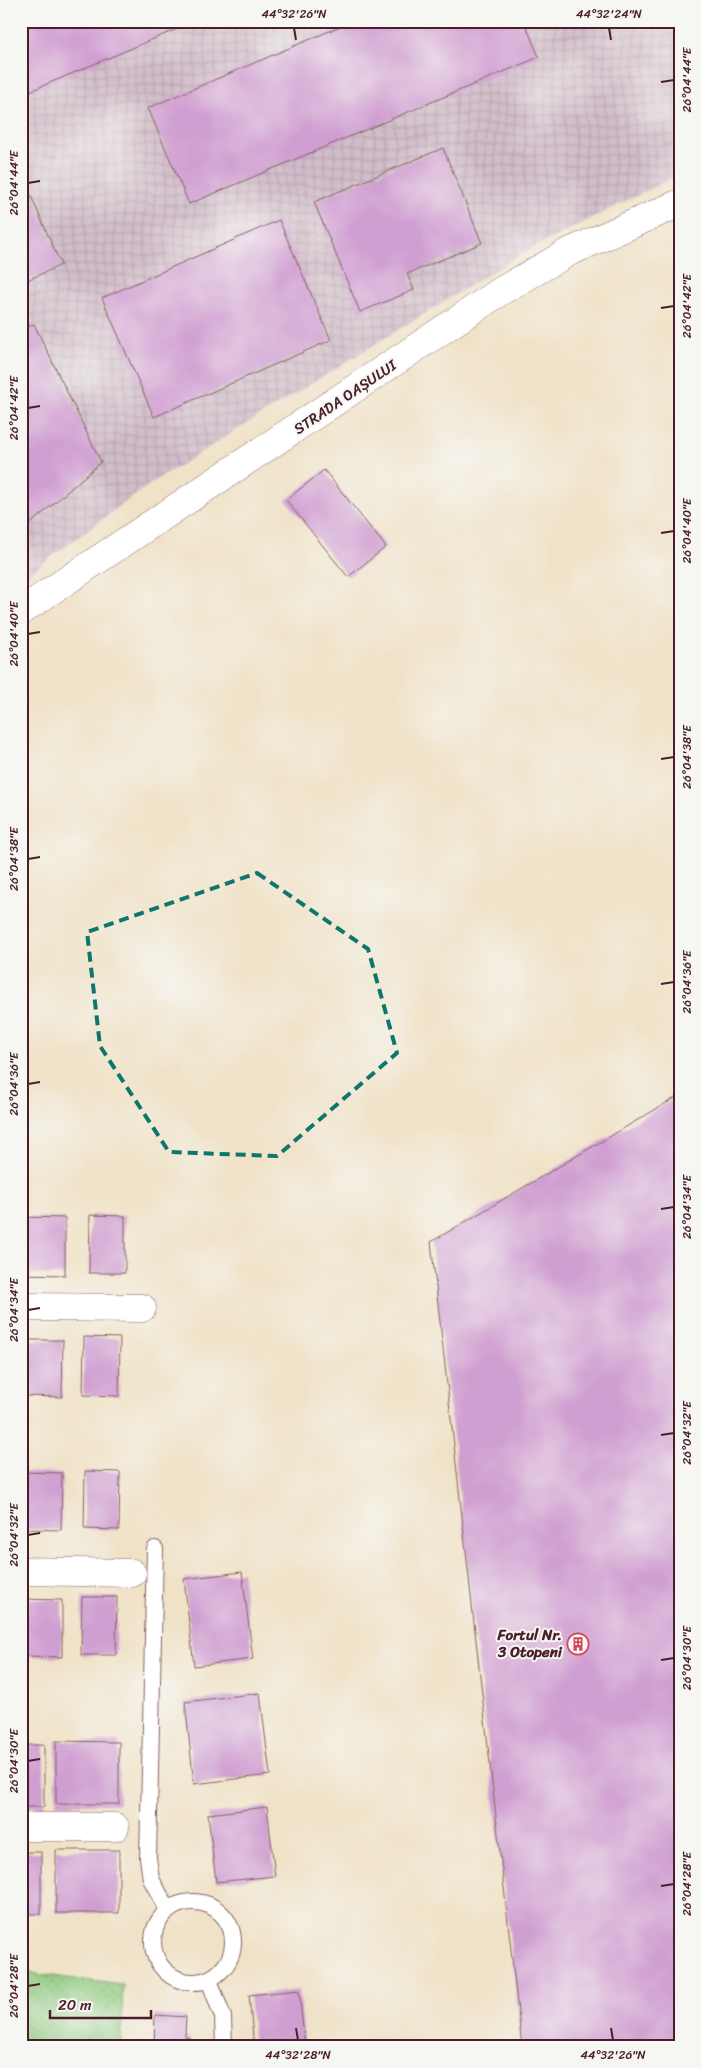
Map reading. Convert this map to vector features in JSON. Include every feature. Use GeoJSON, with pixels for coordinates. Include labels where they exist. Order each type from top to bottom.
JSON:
{"type":"FeatureCollection","features":[{"type":"Feature","properties":{"kind":"street","name":"STRADA OAȘULUI"},"geometry":{"type":"LineString","coordinates":[[21,611],[501,291],[569,252],[680,203]]}},
{"type":"Feature","properties":{"kind":"street"},"geometry":{"type":"LineString","coordinates":[[21,1308],[142,1308]]}},
{"type":"Feature","properties":{"kind":"street"},"geometry":{"type":"LineString","coordinates":[[21,1571],[132,1573]]}},
{"type":"Feature","properties":{"kind":"street"},"geometry":{"type":"LineString","coordinates":[[21,1827],[115,1827]]}},
{"type":"Feature","properties":{"kind":"lane"},"geometry":{"type":"LineString","coordinates":[[155,1549],[148,1858],[151,1879],[168,1910]]}},
{"type":"Feature","properties":{"kind":"lane"},"geometry":{"type":"LineString","coordinates":[[194,1901],[207,1904],[219,1911],[228,1921],[233,1934],[233,1948],[229,1961],[221,1972],[209,1980],[197,1983],[184,1982],[172,1977],[162,1969],[155,1957],[152,1944],[154,1931],[159,1920],[168,1910],[180,1904],[194,1901]]}},
{"type":"Feature","properties":{"kind":"lane"},"geometry":{"type":"LineString","coordinates":[[209,1980],[223,2017],[224,2047]]}},
{"type":"Feature","properties":{"kind":"highlighted area"},"geometry":{"type":"Polygon","coordinates":[[[257,873],[368,949],[397,1053],[277,1156],[169,1152],[100,1046],[87,932],[257,873]]]}},
{"type":"Feature","properties":{"kind":"shaded area"},"geometry":{"type":"Polygon","coordinates":[[[21,21],[680,21],[680,174],[519,255],[153,482],[21,579],[21,21]]]}},
{"type":"Feature","properties":{"kind":"green space"},"geometry":{"type":"Polygon","coordinates":[[[21,1972],[123,1985],[121,2047],[21,2047],[21,1972]]]}},
{"type":"Feature","properties":{"kind":"building"},"geometry":{"type":"Polygon","coordinates":[[[21,21],[196,21],[21,95],[21,21]]]}},
{"type":"Feature","properties":{"kind":"building"},"geometry":{"type":"Polygon","coordinates":[[[353,21],[524,21],[539,57],[189,204],[148,108],[353,21]]]}},
{"type":"Feature","properties":{"kind":"building"},"geometry":{"type":"Polygon","coordinates":[[[443,148],[482,243],[407,274],[414,290],[360,312],[314,202],[443,148]]]}},
{"type":"Feature","properties":{"kind":"building"},"geometry":{"type":"Polygon","coordinates":[[[21,173],[61,265],[21,283],[21,173]]]}},
{"type":"Feature","properties":{"kind":"building"},"geometry":{"type":"Polygon","coordinates":[[[279,220],[331,340],[154,417],[102,298],[279,220]]]}},
{"type":"Feature","properties":{"kind":"building"},"geometry":{"type":"Polygon","coordinates":[[[34,324],[101,462],[21,532],[21,330],[34,324]]]}},
{"type":"Feature","properties":{"kind":"building"},"geometry":{"type":"Polygon","coordinates":[[[324,470],[386,547],[348,577],[286,500],[324,470]]]}},
{"type":"Feature","properties":{"kind":"building","name":"Fortul Nr. 3 Otopeni"},"geometry":{"type":"Polygon","coordinates":[[[680,1095],[680,2047],[522,2047],[431,1242],[680,1095]]]}},
{"type":"Feature","properties":{"kind":"building"},"geometry":{"type":"Polygon","coordinates":[[[90,1215],[125,1216],[125,1273],[89,1273],[90,1215]]]}},
{"type":"Feature","properties":{"kind":"building"},"geometry":{"type":"Polygon","coordinates":[[[21,1217],[65,1218],[65,1275],[21,1274],[21,1217]]]}},
{"type":"Feature","properties":{"kind":"building"},"geometry":{"type":"Polygon","coordinates":[[[84,1337],[120,1338],[119,1396],[83,1395],[84,1337]]]}},
{"type":"Feature","properties":{"kind":"building"},"geometry":{"type":"Polygon","coordinates":[[[21,1340],[63,1340],[62,1397],[21,1396],[21,1340]]]}},
{"type":"Feature","properties":{"kind":"building"},"geometry":{"type":"Polygon","coordinates":[[[85,1471],[120,1472],[119,1530],[84,1529],[85,1471]]]}},
{"type":"Feature","properties":{"kind":"building"},"geometry":{"type":"Polygon","coordinates":[[[21,1472],[62,1473],[61,1530],[21,1529],[21,1472]]]}},
{"type":"Feature","properties":{"kind":"building"},"geometry":{"type":"Polygon","coordinates":[[[242,1572],[253,1659],[194,1666],[184,1579],[242,1572]]]}},
{"type":"Feature","properties":{"kind":"building"},"geometry":{"type":"Polygon","coordinates":[[[82,1597],[117,1597],[116,1655],[81,1655],[82,1597]]]}},
{"type":"Feature","properties":{"kind":"building"},"geometry":{"type":"Polygon","coordinates":[[[21,1599],[62,1600],[62,1657],[21,1656],[21,1599]]]}},
{"type":"Feature","properties":{"kind":"building"},"geometry":{"type":"Polygon","coordinates":[[[260,1693],[270,1775],[194,1784],[185,1702],[260,1693]]]}},
{"type":"Feature","properties":{"kind":"building"},"geometry":{"type":"Polygon","coordinates":[[[56,1741],[119,1742],[119,1804],[56,1804],[56,1741]]]}},
{"type":"Feature","properties":{"kind":"building"},"geometry":{"type":"Polygon","coordinates":[[[21,1745],[44,1745],[44,1807],[21,1807],[21,1745]]]}},
{"type":"Feature","properties":{"kind":"building"},"geometry":{"type":"Polygon","coordinates":[[[267,1807],[275,1876],[216,1882],[208,1814],[267,1807]]]}},
{"type":"Feature","properties":{"kind":"building"},"geometry":{"type":"Polygon","coordinates":[[[56,1850],[119,1850],[119,1913],[56,1913],[56,1850]]]}},
{"type":"Feature","properties":{"kind":"building"},"geometry":{"type":"Polygon","coordinates":[[[21,1852],[41,1852],[41,1914],[21,1914],[21,1852]]]}},
{"type":"Feature","properties":{"kind":"building"},"geometry":{"type":"Polygon","coordinates":[[[299,1990],[305,2047],[254,2047],[249,1995],[299,1990]]]}},
{"type":"Feature","properties":{"kind":"building"},"geometry":{"type":"Polygon","coordinates":[[[155,2015],[186,2017],[185,2037],[190,2038],[189,2047],[154,2047],[155,2015]]]}},
{"type":"Feature","properties":{"kind":"place","name":"Fortul Nr. 3 Otopeni"},"geometry":{"type":"Point","coordinates":[578,1644]}}]}
